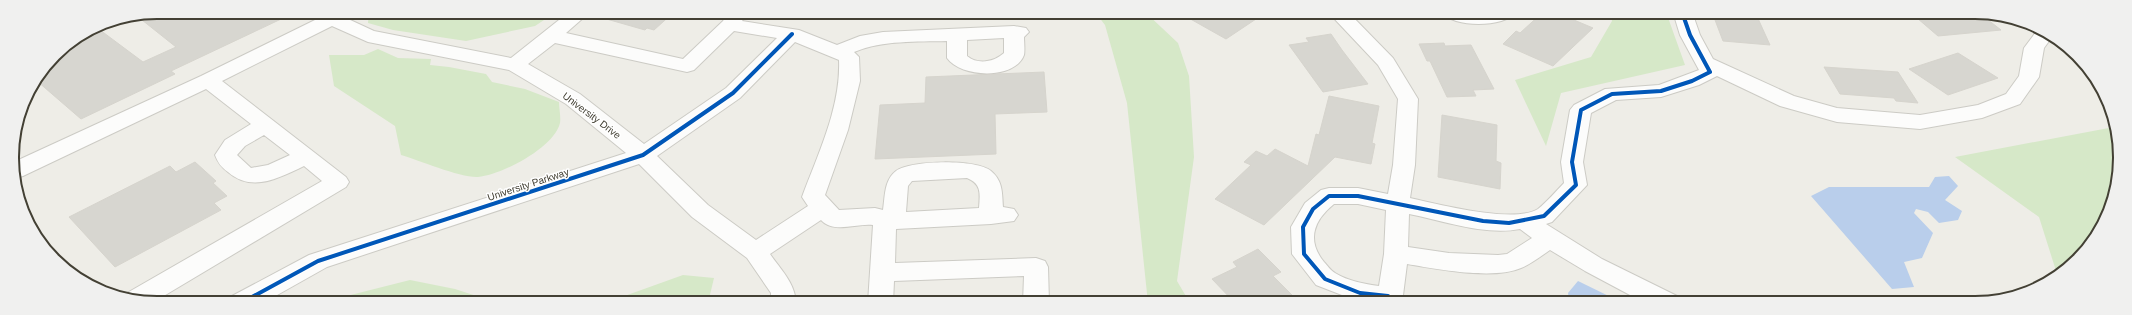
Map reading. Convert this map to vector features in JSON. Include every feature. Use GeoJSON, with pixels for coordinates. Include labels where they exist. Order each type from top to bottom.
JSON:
{"type":"FeatureCollection","features":[{"type":"Feature","properties":{"kind":"street"},"geometry":{"type":"LineString","coordinates":[[20,169],[208,80],[320,19]]}},
{"type":"Feature","properties":{"kind":"street","name":"University Drive"},"geometry":{"type":"LineString","coordinates":[[331,19],[368,36],[515,65],[573,99],[643,155],[700,211],[755,252],[783,291],[783,296]]}},
{"type":"Feature","properties":{"kind":"street"},"geometry":{"type":"LineString","coordinates":[[515,65],[573,19]]}},
{"type":"Feature","properties":{"kind":"street"},"geometry":{"type":"LineString","coordinates":[[552,36],[687,66],[734,19],[792,34],[849,57],[850,81],[837,130],[814,197],[834,219],[875,216],[890,220],[998,216],[991,187],[983,176],[970,170],[917,172],[904,176],[897,185],[890,220],[881,272],[880,296]]}},
{"type":"Feature","properties":{"kind":"street"},"geometry":{"type":"LineString","coordinates":[[1345,19],[1386,62],[1408,99],[1404,165],[1398,204],[1396,254],[1389,296]]}},
{"type":"Feature","properties":{"kind":"street"},"geometry":{"type":"LineString","coordinates":[[1374,296],[1360,293],[1325,279],[1304,254],[1303,227],[1313,208],[1329,196],[1358,196],[1483,221],[1509,223],[1544,216],[1576,185],[1572,162],[1581,110],[1612,94],[1661,91],[1692,81],[1710,72],[1690,35],[1684,19]]}},
{"type":"Feature","properties":{"kind":"street"},"geometry":{"type":"LineString","coordinates":[[837,52],[872,39],[1016,32],[1014,55],[1010,60],[1002,65],[981,68],[970,66],[961,62],[957,58],[957,35]]}},
{"type":"Feature","properties":{"kind":"street","name":"University Parkway"},"geometry":{"type":"LineString","coordinates":[[254,296],[318,260],[643,155],[733,93],[792,34]]}},
{"type":"Feature","properties":{"kind":"street"},"geometry":{"type":"LineString","coordinates":[[1706,63],[1787,101],[1830,113],[1920,122],[1982,111],[2013,99],[2029,77],[2034,48],[2042,37]]}},
{"type":"Feature","properties":{"kind":"street"},"geometry":{"type":"LineString","coordinates":[[144,296],[338,182],[208,80]]}},
{"type":"Feature","properties":{"kind":"street"},"geometry":{"type":"LineString","coordinates":[[266,126],[235,142],[227,151],[226,155],[228,161],[244,174],[258,176],[273,172],[305,157]]}},
{"type":"Feature","properties":{"kind":"street"},"geometry":{"type":"LineString","coordinates":[[755,252],[824,207]]}},
{"type":"Feature","properties":{"kind":"street"},"geometry":{"type":"LineString","coordinates":[[1524,220],[1549,240],[1599,270],[1653,296]]}},
{"type":"Feature","properties":{"kind":"street"},"geometry":{"type":"LineString","coordinates":[[1396,254],[1449,262],[1498,264],[1513,262],[1549,240]]}},
{"type":"Feature","properties":{"kind":"street"},"geometry":{"type":"LineString","coordinates":[[881,272],[1036,267],[1036,296]]}},
{"type":"Feature","properties":{"kind":"green space"},"geometry":{"type":"Polygon","coordinates":[[[368,19],[546,19],[535,26],[466,41],[393,30],[368,23],[368,19]]]}},
{"type":"Feature","properties":{"kind":"green space"},"geometry":{"type":"Polygon","coordinates":[[[1100,19],[1152,19],[1178,43],[1189,76],[1194,157],[1177,281],[1186,296],[1147,296],[1127,103],[1105,25],[1100,19]]]}},
{"type":"Feature","properties":{"kind":"green space"},"geometry":{"type":"Polygon","coordinates":[[[1612,19],[1669,19],[1685,65],[1561,93],[1546,146],[1515,80],[1591,57],[1612,21],[1612,19]]]}},
{"type":"Feature","properties":{"kind":"green space"},"geometry":{"type":"Polygon","coordinates":[[[378,49],[398,58],[431,59],[430,65],[486,74],[492,82],[525,89],[559,102],[560,123],[556,132],[548,142],[537,151],[512,166],[488,175],[471,177],[461,175],[401,155],[395,126],[334,86],[329,55],[364,55],[378,49]]]}},
{"type":"Feature","properties":{"kind":"green space"},"geometry":{"type":"Polygon","coordinates":[[[2109,128],[2113,148],[2113,167],[2106,202],[2099,219],[2084,242],[2066,262],[2056,270],[2039,217],[1955,157],[2109,128]]]}},
{"type":"Feature","properties":{"kind":"green space"},"geometry":{"type":"Polygon","coordinates":[[[683,275],[714,278],[710,296],[624,296],[683,275]]]}},
{"type":"Feature","properties":{"kind":"green space"},"geometry":{"type":"Polygon","coordinates":[[[410,280],[455,289],[476,296],[347,296],[410,280]]]}},
{"type":"Feature","properties":{"kind":"water"},"geometry":{"type":"Polygon","coordinates":[[[1949,176],[1958,186],[1945,200],[1962,211],[1958,220],[1939,223],[1928,212],[1916,209],[1914,213],[1933,233],[1922,258],[1904,262],[1914,287],[1892,289],[1811,196],[1829,187],[1929,187],[1935,177],[1949,176]]]}},
{"type":"Feature","properties":{"kind":"water"},"geometry":{"type":"Polygon","coordinates":[[[1578,281],[1609,296],[1569,296],[1568,293],[1578,281]]]}},
{"type":"Feature","properties":{"kind":"building"},"geometry":{"type":"Polygon","coordinates":[[[281,19],[171,71],[175,74],[81,119],[40,84],[48,73],[73,48],[102,31],[143,62],[176,47],[142,20],[281,19]]]}},
{"type":"Feature","properties":{"kind":"building"},"geometry":{"type":"Polygon","coordinates":[[[606,19],[666,19],[654,30],[647,28],[645,30],[606,19]]]}},
{"type":"Feature","properties":{"kind":"building"},"geometry":{"type":"Polygon","coordinates":[[[1190,19],[1256,19],[1226,39],[1190,19]]]}},
{"type":"Feature","properties":{"kind":"building"},"geometry":{"type":"Polygon","coordinates":[[[1535,19],[1572,19],[1593,28],[1553,66],[1503,44],[1516,31],[1520,33],[1535,19]]]}},
{"type":"Feature","properties":{"kind":"building"},"geometry":{"type":"Polygon","coordinates":[[[1715,19],[1758,19],[1770,45],[1723,41],[1715,19]]]}},
{"type":"Feature","properties":{"kind":"building"},"geometry":{"type":"Polygon","coordinates":[[[1918,19],[1987,19],[2001,30],[1938,36],[1918,19]]]}},
{"type":"Feature","properties":{"kind":"building"},"geometry":{"type":"Polygon","coordinates":[[[1331,34],[1368,84],[1323,92],[1289,45],[1309,42],[1306,38],[1331,34]]]}},
{"type":"Feature","properties":{"kind":"building"},"geometry":{"type":"Polygon","coordinates":[[[1444,43],[1445,46],[1471,45],[1494,89],[1473,90],[1476,96],[1447,97],[1430,61],[1427,61],[1419,44],[1444,43]]]}},
{"type":"Feature","properties":{"kind":"building"},"geometry":{"type":"Polygon","coordinates":[[[1958,53],[1998,78],[1948,95],[1909,69],[1958,53]]]}},
{"type":"Feature","properties":{"kind":"building"},"geometry":{"type":"Polygon","coordinates":[[[1824,67],[1898,72],[1918,103],[1896,101],[1894,98],[1840,94],[1824,67]]]}},
{"type":"Feature","properties":{"kind":"building"},"geometry":{"type":"Polygon","coordinates":[[[1044,72],[1047,112],[995,114],[996,154],[875,159],[880,105],[925,103],[926,77],[1044,72]]]}},
{"type":"Feature","properties":{"kind":"building"},"geometry":{"type":"Polygon","coordinates":[[[1329,96],[1379,106],[1372,143],[1375,144],[1371,164],[1335,157],[1264,225],[1215,199],[1251,165],[1244,162],[1256,151],[1267,156],[1275,149],[1308,166],[1316,134],[1319,135],[1329,96]]]}},
{"type":"Feature","properties":{"kind":"building"},"geometry":{"type":"Polygon","coordinates":[[[1442,115],[1497,125],[1496,161],[1501,163],[1500,189],[1438,177],[1442,115]]]}},
{"type":"Feature","properties":{"kind":"building"},"geometry":{"type":"Polygon","coordinates":[[[195,162],[216,181],[213,183],[227,196],[214,203],[221,210],[115,267],[69,217],[170,166],[176,172],[195,162]]]}},
{"type":"Feature","properties":{"kind":"building"},"geometry":{"type":"Polygon","coordinates":[[[1258,249],[1281,272],[1273,276],[1293,296],[1228,296],[1212,279],[1237,267],[1233,262],[1258,249]]]}},
{"type":"Feature","properties":{"kind":"cycle path"},"geometry":{"type":"LineString","coordinates":[[1388,296],[1360,293],[1325,279],[1304,254],[1303,227],[1313,209],[1329,196],[1358,196],[1483,221],[1509,223],[1544,216],[1576,185],[1572,162],[1581,110],[1612,94],[1661,91],[1692,81],[1710,72],[1690,35],[1684,19]]}},
{"type":"Feature","properties":{"kind":"cycle path"},"geometry":{"type":"LineString","coordinates":[[254,296],[318,261],[643,155],[733,93],[792,34]]}}]}
